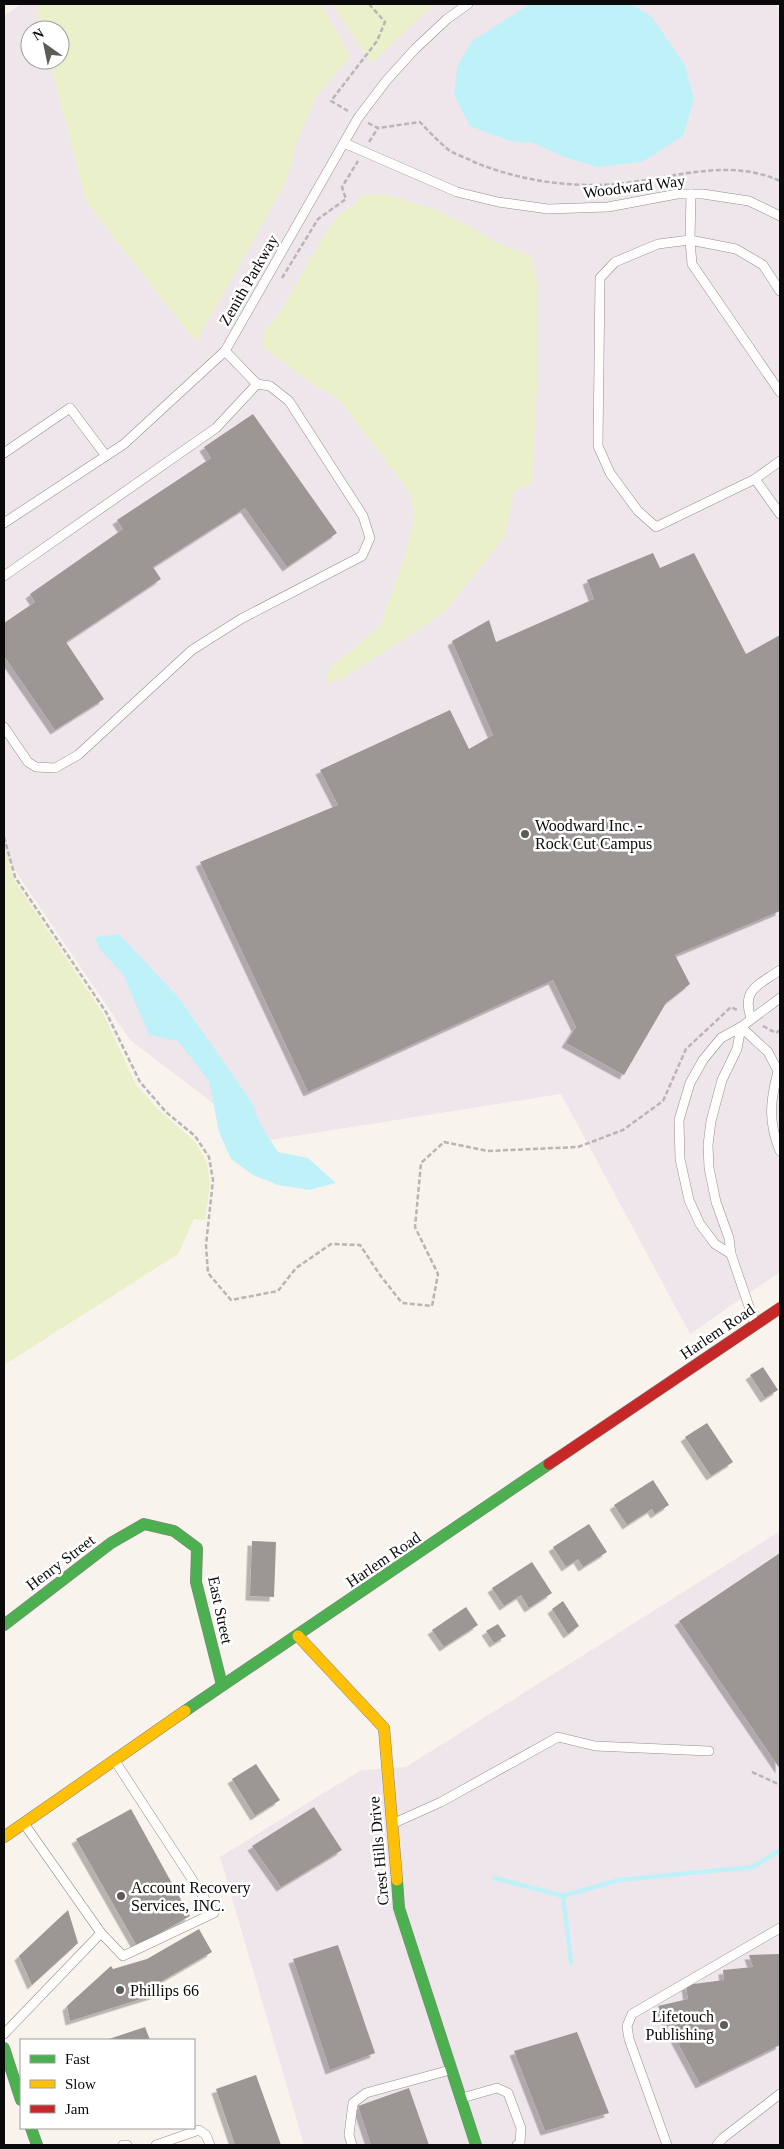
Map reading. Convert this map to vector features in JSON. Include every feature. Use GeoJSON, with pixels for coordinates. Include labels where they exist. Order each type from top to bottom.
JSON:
{"type":"FeatureCollection","features":[{"type":"Feature","properties":{"kind":"street","name":"Harlem Road"},"geometry":{"type":"LineString","coordinates":[[6,1835],[222,1685],[298,1636],[780,1308]]}},
{"type":"Feature","properties":{"kind":"street","name":"East Street"},"geometry":{"type":"LineString","coordinates":[[111,1543],[144,1524],[174,1531],[197,1548],[196,1582],[222,1685]]}},
{"type":"Feature","properties":{"kind":"street","name":"Henry Street"},"geometry":{"type":"LineString","coordinates":[[4,1625],[111,1543]]}},
{"type":"Feature","properties":{"kind":"street","name":"Crest Hills Drive"},"geometry":{"type":"LineString","coordinates":[[298,1636],[384,1728],[399,1908],[476,2145]]}},
{"type":"Feature","properties":{"kind":"street"},"geometry":{"type":"LineString","coordinates":[[4,1846],[6,1835]]}},
{"type":"Feature","properties":{"kind":"street"},"geometry":{"type":"LineString","coordinates":[[4,2048],[20,2097]]}},
{"type":"Feature","properties":{"kind":"street"},"geometry":{"type":"LineString","coordinates":[[31,2129],[37,2145]]}},
{"type":"Feature","properties":{"kind":"lane","name":"Zenith Parkway"},"geometry":{"type":"LineString","coordinates":[[4,523],[124,444],[225,351],[358,118],[386,81],[415,49],[448,19],[468,4]]}},
{"type":"Feature","properties":{"kind":"lane","name":"Woodward Way"},"geometry":{"type":"LineString","coordinates":[[344,143],[457,192],[498,202],[548,209],[608,207],[677,194],[691,194],[730,197],[749,201],[780,216]]}},
{"type":"Feature","properties":{"kind":"lane"},"geometry":{"type":"LineString","coordinates":[[691,194],[690,240],[692,264],[780,392]]}},
{"type":"Feature","properties":{"kind":"lane"},"geometry":{"type":"LineString","coordinates":[[780,291],[763,265],[756,261],[736,250],[690,240],[658,244],[615,262],[600,278],[598,446],[610,473],[638,511],[656,527],[755,479],[780,461]]}},
{"type":"Feature","properties":{"kind":"lane"},"geometry":{"type":"LineString","coordinates":[[4,727],[28,762],[36,767],[55,768],[78,754],[192,650],[241,619],[362,556],[370,538],[363,516],[289,401],[270,386],[257,384],[225,351]]}},
{"type":"Feature","properties":{"kind":"lane"},"geometry":{"type":"LineString","coordinates":[[4,576],[216,428],[257,384]]}},
{"type":"Feature","properties":{"kind":"lane"},"geometry":{"type":"LineString","coordinates":[[4,453],[70,408],[106,456]]}},
{"type":"Feature","properties":{"kind":"lane"},"geometry":{"type":"LineString","coordinates":[[755,479],[780,514]]}},
{"type":"Feature","properties":{"kind":"lane"},"geometry":{"type":"LineString","coordinates":[[751,1018],[747,1007],[747,998],[753,990],[780,970]]}},
{"type":"Feature","properties":{"kind":"lane"},"geometry":{"type":"LineString","coordinates":[[731,1254],[715,1244],[700,1224],[689,1200],[680,1159],[679,1129],[683,1100],[690,1083],[704,1060],[721,1038],[741,1027],[780,998]]}},
{"type":"Feature","properties":{"kind":"lane"},"geometry":{"type":"LineString","coordinates":[[741,1027],[768,1052],[779,1069],[770,1099],[773,1134],[780,1151]]}},
{"type":"Feature","properties":{"kind":"lane"},"geometry":{"type":"LineString","coordinates":[[741,1027],[737,1049],[722,1080],[716,1099],[710,1121],[708,1145],[712,1185],[729,1238],[731,1254],[756,1324]]}},
{"type":"Feature","properties":{"kind":"lane"},"geometry":{"type":"LineString","coordinates":[[392,1824],[441,1802],[558,1736],[595,1746],[709,1751]]}},
{"type":"Feature","properties":{"kind":"lane"},"geometry":{"type":"LineString","coordinates":[[23,1823],[101,1933],[123,1956],[214,1913],[115,1761]]}},
{"type":"Feature","properties":{"kind":"lane"},"geometry":{"type":"LineString","coordinates":[[667,2145],[630,2039],[627,2026],[632,2014],[780,1928]]}},
{"type":"Feature","properties":{"kind":"lane"},"geometry":{"type":"LineString","coordinates":[[4,2034],[101,1933]]}},
{"type":"Feature","properties":{"kind":"lane"},"geometry":{"type":"LineString","coordinates":[[352,2145],[348,2135],[353,2103],[366,2093],[451,2070]]}},
{"type":"Feature","properties":{"kind":"lane"},"geometry":{"type":"LineString","coordinates":[[460,2098],[497,2088],[508,2093],[521,2128],[520,2143],[517,2145]]}},
{"type":"Feature","properties":{"kind":"lane"},"geometry":{"type":"LineString","coordinates":[[717,2145],[723,2138],[780,2094]]}},
{"type":"Feature","properties":{"kind":"lane"},"geometry":{"type":"LineString","coordinates":[[156,2145],[198,2130],[206,2135],[210,2145]]}},
{"type":"Feature","properties":{"kind":"path"},"geometry":{"type":"LineString","coordinates":[[369,4],[385,22],[384,26],[378,41],[331,100],[358,118],[378,128],[420,122],[452,152],[502,173],[536,180],[584,185],[615,184],[720,170],[743,170],[780,181]]}},
{"type":"Feature","properties":{"kind":"path"},"geometry":{"type":"LineString","coordinates":[[4,837],[15,877],[106,1012],[140,1082],[166,1112],[195,1136],[209,1157],[213,1180],[206,1245],[208,1273],[230,1300],[278,1291],[296,1268],[331,1244],[360,1245],[402,1303],[432,1306],[438,1274],[415,1227],[421,1163],[444,1142],[488,1151],[578,1147],[623,1130],[664,1101],[686,1049],[731,1007],[776,1033],[780,1030]]}},
{"type":"Feature","properties":{"kind":"path"},"geometry":{"type":"LineString","coordinates":[[752,1772],[778,1784],[780,1782]]}},
{"type":"Feature","properties":{"kind":"shaded area"},"geometry":{"type":"Polygon","coordinates":[[[21,4],[776,4],[780,11],[780,1272],[690,1334],[561,1094],[263,1141],[130,1040],[4,854],[4,16],[21,4]]]}},
{"type":"Feature","properties":{"kind":"shaded area"},"geometry":{"type":"Polygon","coordinates":[[[780,1531],[780,2145],[304,2145],[220,1857],[361,1770],[406,1767],[780,1531]]]}},
{"type":"Feature","properties":{"kind":"green space"},"geometry":{"type":"Polygon","coordinates":[[[40,4],[321,4],[350,56],[317,95],[296,143],[287,180],[196,342],[87,203],[52,70],[70,70],[70,20],[39,20],[37,12],[40,4]]]}},
{"type":"Feature","properties":{"kind":"green space"},"geometry":{"type":"Polygon","coordinates":[[[332,4],[434,4],[372,63],[332,4]]]}},
{"type":"Feature","properties":{"kind":"green space"},"geometry":{"type":"Polygon","coordinates":[[[384,194],[437,210],[497,243],[531,256],[537,283],[537,384],[532,483],[514,491],[505,536],[447,609],[420,629],[343,678],[324,683],[332,665],[380,626],[407,549],[414,518],[410,493],[339,399],[313,384],[262,346],[264,330],[279,314],[329,227],[340,213],[353,206],[362,195],[384,194]]]}},
{"type":"Feature","properties":{"kind":"green space"},"geometry":{"type":"Polygon","coordinates":[[[4,842],[13,878],[104,1015],[136,1085],[158,1109],[195,1142],[207,1163],[210,1185],[205,1220],[194,1219],[178,1254],[4,1365],[4,842]]]}},
{"type":"Feature","properties":{"kind":"water"},"geometry":{"type":"Polygon","coordinates":[[[530,4],[631,4],[651,16],[685,65],[694,99],[683,136],[642,162],[597,167],[564,157],[533,143],[510,141],[470,126],[454,95],[457,67],[472,41],[530,4]]]}},
{"type":"Feature","properties":{"kind":"water"},"geometry":{"type":"Polygon","coordinates":[[[119,934],[179,998],[251,1101],[261,1125],[278,1152],[308,1158],[336,1183],[309,1190],[278,1185],[253,1175],[231,1159],[219,1132],[209,1081],[178,1041],[149,1035],[123,974],[100,950],[95,937],[119,934]]]}},
{"type":"Feature","properties":{"kind":"building"},"geometry":{"type":"Polygon","coordinates":[[[253,414],[337,533],[287,567],[245,508],[153,567],[161,579],[66,642],[104,699],[55,730],[4,656],[4,623],[35,602],[30,594],[123,529],[117,520],[211,458],[204,447],[253,414]]]}},
{"type":"Feature","properties":{"kind":"building","name":"Woodward Inc. - Rock Cut Campus"},"geometry":{"type":"Polygon","coordinates":[[[653,553],[660,568],[694,553],[746,654],[780,635],[780,911],[675,955],[690,984],[666,1003],[624,1075],[566,1043],[576,1027],[553,980],[308,1092],[200,862],[338,805],[320,770],[450,710],[469,749],[493,735],[452,641],[489,620],[496,642],[594,599],[587,580],[653,553]]]}},
{"type":"Feature","properties":{"kind":"building"},"geometry":{"type":"Polygon","coordinates":[[[763,1367],[778,1390],[765,1398],[750,1375],[763,1367]]]}},
{"type":"Feature","properties":{"kind":"building"},"geometry":{"type":"Polygon","coordinates":[[[707,1423],[733,1462],[711,1476],[685,1437],[707,1423]]]}},
{"type":"Feature","properties":{"kind":"building"},"geometry":{"type":"Polygon","coordinates":[[[653,1480],[669,1505],[655,1514],[652,1509],[627,1525],[614,1505],[653,1480]]]}},
{"type":"Feature","properties":{"kind":"building"},"geometry":{"type":"Polygon","coordinates":[[[589,1524],[607,1552],[583,1567],[578,1559],[566,1567],[553,1547],[589,1524]]]}},
{"type":"Feature","properties":{"kind":"building"},"geometry":{"type":"Polygon","coordinates":[[[252,1541],[276,1542],[274,1597],[250,1596],[252,1541]]]}},
{"type":"Feature","properties":{"kind":"building"},"geometry":{"type":"Polygon","coordinates":[[[780,1553],[780,1769],[679,1621],[780,1553]]]}},
{"type":"Feature","properties":{"kind":"building"},"geometry":{"type":"Polygon","coordinates":[[[532,1562],[552,1593],[529,1608],[521,1595],[504,1606],[492,1588],[532,1562]]]}},
{"type":"Feature","properties":{"kind":"building"},"geometry":{"type":"Polygon","coordinates":[[[563,1601],[579,1626],[568,1634],[552,1609],[563,1601]]]}},
{"type":"Feature","properties":{"kind":"building"},"geometry":{"type":"Polygon","coordinates":[[[466,1607],[478,1625],[444,1647],[432,1630],[466,1607]]]}},
{"type":"Feature","properties":{"kind":"building"},"geometry":{"type":"Polygon","coordinates":[[[498,1624],[506,1636],[494,1643],[486,1631],[498,1624]]]}},
{"type":"Feature","properties":{"kind":"building"},"geometry":{"type":"Polygon","coordinates":[[[256,1764],[280,1800],[255,1816],[232,1779],[256,1764]]]}},
{"type":"Feature","properties":{"kind":"building"},"geometry":{"type":"Polygon","coordinates":[[[314,1807],[342,1850],[281,1887],[252,1846],[314,1807]]]}},
{"type":"Feature","properties":{"kind":"building"},"geometry":{"type":"Polygon","coordinates":[[[131,1809],[190,1916],[137,1946],[76,1839],[131,1809]]]}},
{"type":"Feature","properties":{"kind":"building"},"geometry":{"type":"Polygon","coordinates":[[[68,1910],[78,1943],[32,1985],[19,1956],[68,1910]]]}},
{"type":"Feature","properties":{"kind":"building","name":"Phillips 66"},"geometry":{"type":"Polygon","coordinates":[[[199,1929],[212,1952],[155,1985],[157,1994],[70,2021],[67,2006],[111,1966],[113,1969],[147,1959],[199,1929]]]}},
{"type":"Feature","properties":{"kind":"building"},"geometry":{"type":"Polygon","coordinates":[[[338,1945],[375,2053],[330,2070],[293,1959],[338,1945]]]}},
{"type":"Feature","properties":{"kind":"building","name":"Lifetouch Publishing"},"geometry":{"type":"Polygon","coordinates":[[[780,1954],[780,2045],[700,2084],[658,2006],[688,1999],[686,1985],[724,1980],[723,1970],[753,1967],[749,1955],[780,1954]]]}},
{"type":"Feature","properties":{"kind":"building"},"geometry":{"type":"Polygon","coordinates":[[[145,2027],[150,2039],[109,2039],[145,2027]]]}},
{"type":"Feature","properties":{"kind":"building"},"geometry":{"type":"Polygon","coordinates":[[[577,2032],[609,2113],[545,2131],[514,2051],[577,2032]]]}},
{"type":"Feature","properties":{"kind":"building"},"geometry":{"type":"Polygon","coordinates":[[[256,2075],[281,2145],[235,2145],[216,2089],[256,2075]]]}},
{"type":"Feature","properties":{"kind":"building"},"geometry":{"type":"Polygon","coordinates":[[[409,2088],[429,2145],[371,2145],[358,2106],[409,2088]]]}},
{"type":"Feature","properties":{"kind":"waterway"},"geometry":{"type":"LineString","coordinates":[[494,1878],[563,1896],[619,1880],[753,1867],[780,1850]]}},
{"type":"Feature","properties":{"kind":"waterway"},"geometry":{"type":"LineString","coordinates":[[563,1896],[571,1963]]}},
{"type":"Feature","properties":{"kind":"traffic: fast"},"geometry":{"type":"LineString","coordinates":[[185,1711],[549,1464]]}},
{"type":"Feature","properties":{"kind":"traffic: fast"},"geometry":{"type":"LineString","coordinates":[[4,1625],[111,1543],[144,1524],[174,1531],[197,1548],[196,1582],[222,1685]]}},
{"type":"Feature","properties":{"kind":"traffic: fast"},"geometry":{"type":"LineString","coordinates":[[397,1880],[399,1908],[476,2145]]}},
{"type":"Feature","properties":{"kind":"traffic: fast"},"geometry":{"type":"LineString","coordinates":[[4,2048],[20,2097]]}},
{"type":"Feature","properties":{"kind":"traffic: fast"},"geometry":{"type":"LineString","coordinates":[[31,2129],[37,2145]]}},
{"type":"Feature","properties":{"kind":"traffic: slow"},"geometry":{"type":"LineString","coordinates":[[298,1636],[384,1728],[397,1880]]}},
{"type":"Feature","properties":{"kind":"traffic: slow"},"geometry":{"type":"LineString","coordinates":[[4,1837],[185,1711]]}},
{"type":"Feature","properties":{"kind":"traffic: jam"},"geometry":{"type":"LineString","coordinates":[[549,1464],[780,1308]]}},
{"type":"Feature","properties":{"kind":"place","name":"Woodward Inc. - Rock Cut Campus"},"geometry":{"type":"Point","coordinates":[525,834]}},
{"type":"Feature","properties":{"kind":"place","name":"Account Recovery Services, INC."},"geometry":{"type":"Point","coordinates":[121,1896]}},
{"type":"Feature","properties":{"kind":"place","name":"Phillips 66"},"geometry":{"type":"Point","coordinates":[120,1990]}},
{"type":"Feature","properties":{"kind":"place","name":"Lifetouch Publishing"},"geometry":{"type":"Point","coordinates":[724,2025]}}]}
